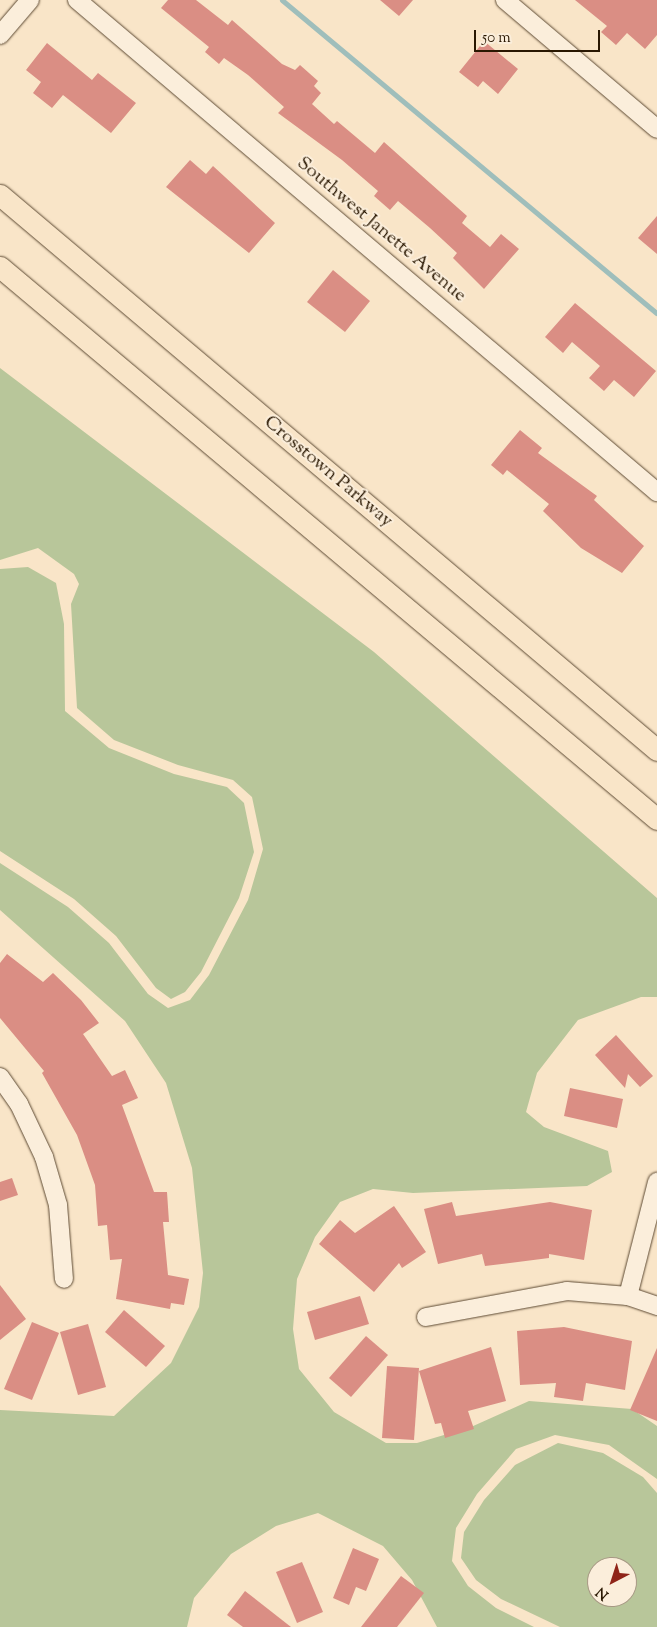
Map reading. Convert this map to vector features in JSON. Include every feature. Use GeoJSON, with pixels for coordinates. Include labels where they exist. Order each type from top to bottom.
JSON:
{"type":"FeatureCollection","features":[{"type":"Feature","properties":{"kind":"main road","name":"Crosstown Parkway"},"geometry":{"type":"LineString","coordinates":[[0,195],[657,750]]}},
{"type":"Feature","properties":{"kind":"main road"},"geometry":{"type":"LineString","coordinates":[[0,267],[657,819]]}},
{"type":"Feature","properties":{"kind":"street"},"geometry":{"type":"LineString","coordinates":[[0,35],[30,0]]}},
{"type":"Feature","properties":{"kind":"street","name":"Southwest Janette Avenue"},"geometry":{"type":"LineString","coordinates":[[78,0],[657,492]]}},
{"type":"Feature","properties":{"kind":"street"},"geometry":{"type":"LineString","coordinates":[[505,0],[657,129]]}},
{"type":"Feature","properties":{"kind":"street"},"geometry":{"type":"LineString","coordinates":[[0,1077],[19,1104],[44,1157],[58,1205],[64,1279]]}},
{"type":"Feature","properties":{"kind":"street"},"geometry":{"type":"LineString","coordinates":[[628,1296],[657,1182]]}},
{"type":"Feature","properties":{"kind":"street"},"geometry":{"type":"LineString","coordinates":[[426,1317],[567,1291],[628,1296],[657,1306]]}},
{"type":"Feature","properties":{"kind":"green space"},"geometry":{"type":"Polygon","coordinates":[[[0,368],[374,652],[657,898],[657,997],[641,997],[578,1020],[537,1073],[526,1112],[544,1127],[608,1151],[612,1172],[587,1186],[413,1193],[373,1189],[340,1202],[315,1237],[297,1279],[293,1329],[299,1369],[334,1412],[386,1443],[417,1443],[471,1427],[529,1401],[632,1409],[657,1426],[657,1479],[609,1445],[555,1435],[516,1449],[477,1494],[456,1528],[452,1561],[468,1586],[496,1608],[534,1627],[437,1627],[412,1580],[383,1546],[318,1513],[276,1526],[231,1554],[194,1598],[187,1627],[0,1627],[0,1410],[114,1416],[171,1363],[199,1307],[203,1273],[192,1168],[166,1083],[125,1021],[0,910],[0,863],[68,907],[109,943],[148,994],[168,1008],[190,1000],[209,975],[248,900],[263,849],[252,797],[233,780],[178,765],[114,740],[77,708],[71,604],[79,584],[74,574],[38,548],[0,560],[0,368]]]}},
{"type":"Feature","properties":{"kind":"green space"},"geometry":{"type":"Polygon","coordinates":[[[28,567],[56,583],[64,624],[65,711],[109,748],[174,774],[227,787],[244,803],[254,852],[239,898],[201,972],[185,992],[171,999],[156,988],[116,936],[74,899],[0,851],[0,569],[28,567]]]}},
{"type":"Feature","properties":{"kind":"green space"},"geometry":{"type":"Polygon","coordinates":[[[558,1443],[603,1453],[643,1477],[657,1493],[657,1627],[560,1627],[501,1599],[476,1580],[461,1558],[464,1532],[484,1500],[515,1465],[558,1443]]]}},
{"type":"Feature","properties":{"kind":"building"},"geometry":{"type":"Polygon","coordinates":[[[168,0],[196,0],[228,25],[232,20],[282,64],[295,70],[300,65],[318,81],[314,86],[321,93],[312,104],[334,124],[337,121],[375,153],[384,142],[467,216],[462,223],[490,247],[501,234],[519,249],[484,289],[453,258],[457,253],[430,228],[398,201],[390,210],[374,196],[378,191],[342,160],[278,113],[284,107],[248,75],[224,58],[219,64],[205,52],[209,47],[161,8],[168,0]]]}},
{"type":"Feature","properties":{"kind":"building"},"geometry":{"type":"Polygon","coordinates":[[[380,0],[413,0],[399,16],[380,0]]]}},
{"type":"Feature","properties":{"kind":"building"},"geometry":{"type":"Polygon","coordinates":[[[575,0],[657,0],[657,35],[645,49],[627,33],[616,45],[601,32],[607,26],[575,0]]]}},
{"type":"Feature","properties":{"kind":"building"},"geometry":{"type":"Polygon","coordinates":[[[484,41],[518,69],[498,94],[483,81],[478,87],[459,72],[484,41]]]}},
{"type":"Feature","properties":{"kind":"building"},"geometry":{"type":"Polygon","coordinates":[[[47,43],[92,80],[98,73],[136,103],[111,133],[63,95],[52,108],[33,93],[41,82],[26,70],[47,43]]]}},
{"type":"Feature","properties":{"kind":"building"},"geometry":{"type":"Polygon","coordinates":[[[190,160],[206,174],[213,166],[275,223],[249,253],[166,187],[190,160]]]}},
{"type":"Feature","properties":{"kind":"building"},"geometry":{"type":"Polygon","coordinates":[[[657,216],[657,254],[638,238],[657,216]]]}},
{"type":"Feature","properties":{"kind":"building"},"geometry":{"type":"Polygon","coordinates":[[[333,270],[370,301],[345,332],[307,302],[333,270]]]}},
{"type":"Feature","properties":{"kind":"building"},"geometry":{"type":"Polygon","coordinates":[[[575,303],[656,371],[634,397],[614,380],[604,391],[589,378],[600,366],[572,342],[563,353],[545,337],[575,303]]]}},
{"type":"Feature","properties":{"kind":"building"},"geometry":{"type":"Polygon","coordinates":[[[520,430],[542,448],[538,453],[597,496],[594,500],[644,546],[622,573],[581,548],[543,511],[549,504],[507,470],[503,475],[491,465],[520,430]]]}},
{"type":"Feature","properties":{"kind":"building"},"geometry":{"type":"Polygon","coordinates":[[[7,954],[43,982],[53,973],[81,1000],[99,1023],[83,1034],[112,1076],[125,1070],[138,1098],[122,1105],[154,1192],[167,1192],[169,1222],[163,1222],[168,1275],[189,1279],[184,1305],[171,1303],[170,1309],[116,1299],[122,1259],[110,1260],[107,1225],[98,1226],[95,1185],[77,1135],[42,1073],[44,1071],[0,1018],[0,963],[7,954]]]}},
{"type":"Feature","properties":{"kind":"building"},"geometry":{"type":"Polygon","coordinates":[[[616,1035],[653,1076],[640,1087],[628,1074],[625,1088],[595,1055],[616,1035]]]}},
{"type":"Feature","properties":{"kind":"building"},"geometry":{"type":"Polygon","coordinates":[[[570,1088],[623,1099],[617,1128],[564,1116],[570,1088]]]}},
{"type":"Feature","properties":{"kind":"building"},"geometry":{"type":"Polygon","coordinates":[[[12,1178],[18,1195],[0,1201],[0,1182],[12,1178]]]}},
{"type":"Feature","properties":{"kind":"building"},"geometry":{"type":"Polygon","coordinates":[[[452,1202],[456,1216],[550,1202],[592,1210],[584,1260],[549,1254],[549,1258],[485,1266],[482,1254],[438,1264],[424,1209],[452,1202]]]}},
{"type":"Feature","properties":{"kind":"building"},"geometry":{"type":"Polygon","coordinates":[[[394,1206],[426,1252],[402,1268],[399,1263],[374,1292],[319,1244],[340,1220],[355,1233],[394,1206]]]}},
{"type":"Feature","properties":{"kind":"building"},"geometry":{"type":"Polygon","coordinates":[[[0,1285],[26,1319],[0,1340],[0,1285]]]}},
{"type":"Feature","properties":{"kind":"building"},"geometry":{"type":"Polygon","coordinates":[[[360,1296],[369,1324],[315,1340],[307,1312],[360,1296]]]}},
{"type":"Feature","properties":{"kind":"building"},"geometry":{"type":"Polygon","coordinates":[[[124,1310],[165,1346],[146,1367],[105,1332],[124,1310]]]}},
{"type":"Feature","properties":{"kind":"building"},"geometry":{"type":"Polygon","coordinates":[[[32,1322],[59,1333],[32,1400],[4,1389],[32,1322]]]}},
{"type":"Feature","properties":{"kind":"building"},"geometry":{"type":"Polygon","coordinates":[[[88,1324],[106,1387],[78,1395],[60,1332],[88,1324]]]}},
{"type":"Feature","properties":{"kind":"building"},"geometry":{"type":"Polygon","coordinates":[[[564,1327],[632,1341],[625,1390],[586,1383],[583,1401],[554,1397],[556,1383],[520,1385],[517,1331],[564,1327]]]}},
{"type":"Feature","properties":{"kind":"building"},"geometry":{"type":"Polygon","coordinates":[[[366,1336],[388,1355],[351,1397],[329,1378],[366,1336]]]}},
{"type":"Feature","properties":{"kind":"building"},"geometry":{"type":"Polygon","coordinates":[[[491,1347],[506,1401],[468,1411],[474,1429],[445,1438],[441,1423],[435,1424],[419,1371],[491,1347]]]}},
{"type":"Feature","properties":{"kind":"building"},"geometry":{"type":"Polygon","coordinates":[[[657,1348],[657,1421],[630,1410],[657,1348]]]}},
{"type":"Feature","properties":{"kind":"building"},"geometry":{"type":"Polygon","coordinates":[[[387,1366],[419,1368],[414,1440],[382,1438],[387,1366]]]}},
{"type":"Feature","properties":{"kind":"building"},"geometry":{"type":"Polygon","coordinates":[[[353,1548],[379,1559],[366,1591],[356,1587],[349,1605],[333,1598],[353,1548]]]}},
{"type":"Feature","properties":{"kind":"building"},"geometry":{"type":"Polygon","coordinates":[[[302,1562],[323,1612],[297,1623],[276,1572],[302,1562]]]}},
{"type":"Feature","properties":{"kind":"building"},"geometry":{"type":"Polygon","coordinates":[[[401,1576],[424,1593],[397,1627],[361,1627],[401,1576]]]}},
{"type":"Feature","properties":{"kind":"building"},"geometry":{"type":"Polygon","coordinates":[[[245,1591],[291,1627],[243,1627],[227,1615],[245,1591]]]}},
{"type":"Feature","properties":{"kind":"waterway"},"geometry":{"type":"LineString","coordinates":[[282,0],[657,313]]}}]}
